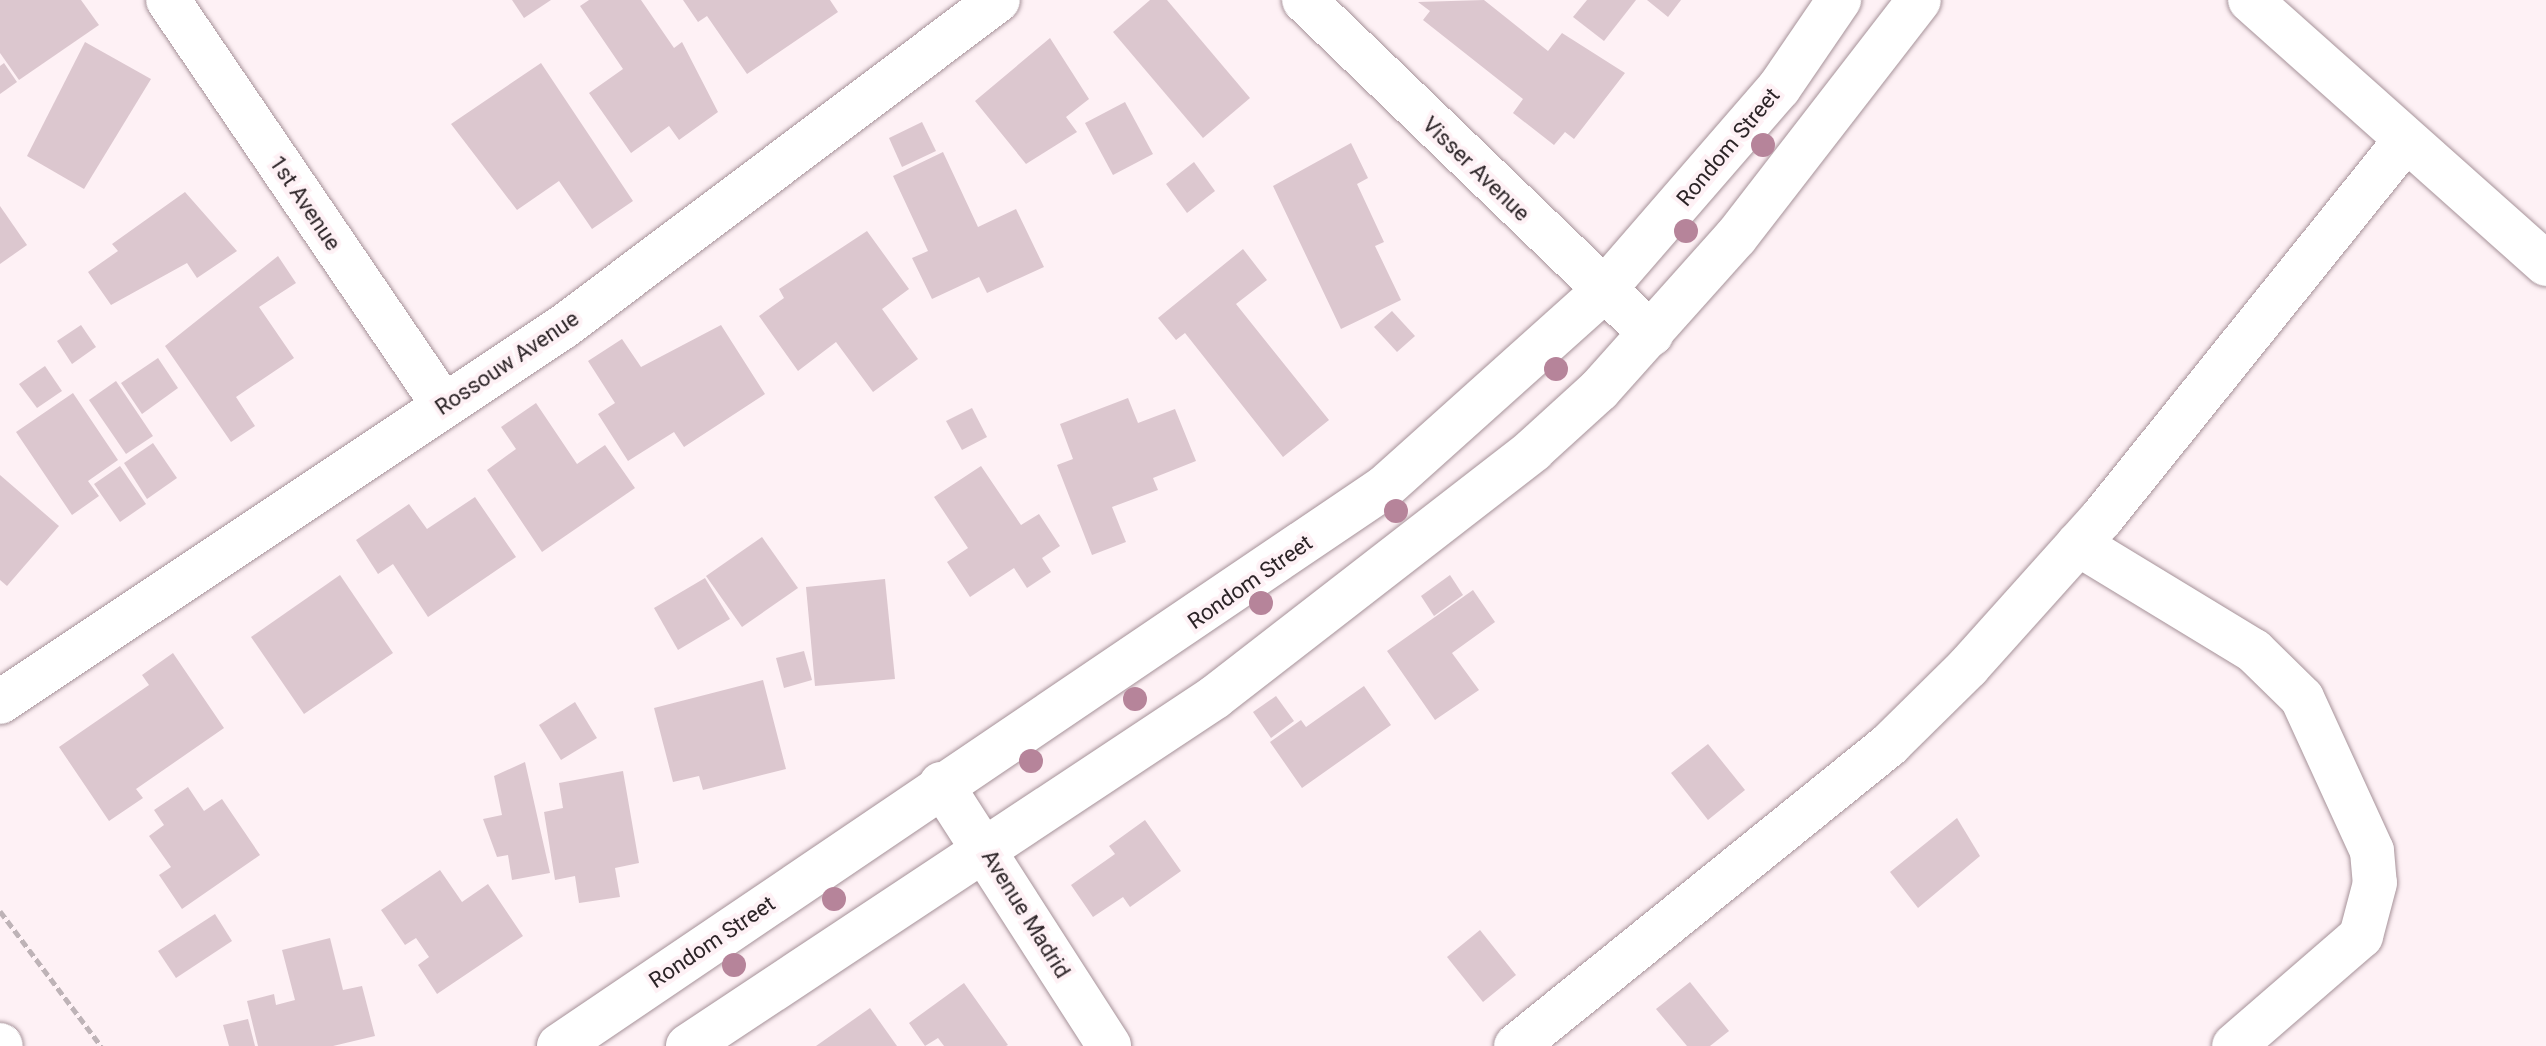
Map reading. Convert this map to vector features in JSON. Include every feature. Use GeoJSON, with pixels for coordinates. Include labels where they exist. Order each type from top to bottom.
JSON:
{"type":"FeatureCollection","features":[{"type":"Feature","properties":{"kind":"street","name":"1st Avenue"},"geometry":{"type":"LineString","coordinates":[[168,0],[443,405]]}},
{"type":"Feature","properties":{"kind":"street","name":"Rossouw Avenue"},"geometry":{"type":"LineString","coordinates":[[0,702],[575,318],[998,0]]}},
{"type":"Feature","properties":{"kind":"street","name":"Visser Avenue"},"geometry":{"type":"LineString","coordinates":[[1304,0],[1602,292],[1651,334]]}},
{"type":"Feature","properties":{"kind":"street","name":"Rondom Street"},"geometry":{"type":"LineString","coordinates":[[559,1046],[941,784],[1385,487],[1602,292],[1779,88],[1839,0]]}},
{"type":"Feature","properties":{"kind":"street"},"geometry":{"type":"LineString","coordinates":[[688,1046],[1215,697],[1433,534],[1533,450],[1651,334],[1832,122],[1919,0]]}},
{"type":"Feature","properties":{"kind":"street"},"geometry":{"type":"LineString","coordinates":[[2250,0],[2546,264]]}},
{"type":"Feature","properties":{"kind":"street"},"geometry":{"type":"LineString","coordinates":[[1516,1046],[1890,744],[2078,544],[2406,140]]}},
{"type":"Feature","properties":{"kind":"street"},"geometry":{"type":"LineString","coordinates":[[2078,544],[2254,651],[2302,698],[2372,851],[2375,883],[2361,936],[2234,1046]]}},
{"type":"Feature","properties":{"kind":"street","name":"Avenue Madrid"},"geometry":{"type":"LineString","coordinates":[[941,784],[1109,1046]]}},
{"type":"Feature","properties":{"kind":"path"},"geometry":{"type":"LineString","coordinates":[[0,911],[101,1046]]}},
{"type":"Feature","properties":{"kind":"building"},"geometry":{"type":"Polygon","coordinates":[[[0,0],[81,0],[99,25],[19,80],[0,53],[0,0]]]}},
{"type":"Feature","properties":{"kind":"building"},"geometry":{"type":"Polygon","coordinates":[[[512,0],[551,0],[524,18],[512,0]]]}},
{"type":"Feature","properties":{"kind":"building"},"geometry":{"type":"Polygon","coordinates":[[[589,0],[641,0],[674,48],[682,42],[718,112],[679,140],[669,126],[631,153],[589,93],[623,69],[580,6],[589,0]]]}},
{"type":"Feature","properties":{"kind":"building"},"geometry":{"type":"Polygon","coordinates":[[[683,0],[830,0],[838,12],[747,74],[707,16],[698,22],[683,0]]]}},
{"type":"Feature","properties":{"kind":"building"},"geometry":{"type":"Polygon","coordinates":[[[1150,0],[1167,0],[1250,98],[1203,138],[1113,32],[1150,0]]]}},
{"type":"Feature","properties":{"kind":"building"},"geometry":{"type":"Polygon","coordinates":[[[1484,0],[1548,51],[1562,33],[1625,73],[1574,139],[1565,132],[1554,145],[1513,113],[1523,99],[1423,20],[1430,11],[1418,2],[1484,0]]]}},
{"type":"Feature","properties":{"kind":"building"},"geometry":{"type":"Polygon","coordinates":[[[1587,0],[1636,0],[1604,41],[1573,17],[1587,0]]]}},
{"type":"Feature","properties":{"kind":"building"},"geometry":{"type":"Polygon","coordinates":[[[1647,0],[1681,0],[1668,17],[1647,0]]]}},
{"type":"Feature","properties":{"kind":"building"},"geometry":{"type":"Polygon","coordinates":[[[1050,38],[1089,99],[1066,117],[1077,132],[1026,164],[975,101],[1050,38]]]}},
{"type":"Feature","properties":{"kind":"building"},"geometry":{"type":"Polygon","coordinates":[[[85,42],[151,79],[84,189],[27,156],[85,42]]]}},
{"type":"Feature","properties":{"kind":"building"},"geometry":{"type":"Polygon","coordinates":[[[4,63],[17,82],[0,94],[0,66],[4,63]]]}},
{"type":"Feature","properties":{"kind":"building"},"geometry":{"type":"Polygon","coordinates":[[[541,63],[633,201],[592,229],[559,181],[517,210],[451,124],[541,63]]]}},
{"type":"Feature","properties":{"kind":"building"},"geometry":{"type":"Polygon","coordinates":[[[1125,102],[1153,154],[1113,175],[1085,123],[1125,102]]]}},
{"type":"Feature","properties":{"kind":"building"},"geometry":{"type":"Polygon","coordinates":[[[922,122],[936,151],[902,167],[889,138],[922,122]]]}},
{"type":"Feature","properties":{"kind":"building"},"geometry":{"type":"Polygon","coordinates":[[[1351,143],[1368,178],[1357,184],[1384,242],[1375,246],[1401,300],[1341,329],[1273,186],[1351,143]]]}},
{"type":"Feature","properties":{"kind":"building"},"geometry":{"type":"Polygon","coordinates":[[[943,152],[978,227],[1016,209],[1044,267],[987,293],[979,277],[932,299],[912,258],[928,251],[893,176],[943,152]]]}},
{"type":"Feature","properties":{"kind":"building"},"geometry":{"type":"Polygon","coordinates":[[[1194,162],[1215,191],[1187,213],[1166,184],[1194,162]]]}},
{"type":"Feature","properties":{"kind":"building"},"geometry":{"type":"Polygon","coordinates":[[[185,192],[237,251],[197,278],[187,263],[111,305],[88,272],[118,251],[112,244],[185,192]]]}},
{"type":"Feature","properties":{"kind":"building"},"geometry":{"type":"Polygon","coordinates":[[[0,206],[27,245],[0,264],[0,206]]]}},
{"type":"Feature","properties":{"kind":"building"},"geometry":{"type":"Polygon","coordinates":[[[867,231],[909,289],[882,309],[918,359],[873,392],[836,342],[798,371],[759,316],[784,298],[779,289],[867,231]]]}},
{"type":"Feature","properties":{"kind":"building"},"geometry":{"type":"Polygon","coordinates":[[[1243,249],[1267,280],[1236,304],[1329,420],[1283,457],[1185,333],[1176,340],[1158,318],[1243,249]]]}},
{"type":"Feature","properties":{"kind":"building"},"geometry":{"type":"Polygon","coordinates":[[[278,256],[296,283],[259,307],[294,358],[236,397],[255,426],[231,442],[165,346],[278,256]]]}},
{"type":"Feature","properties":{"kind":"building"},"geometry":{"type":"Polygon","coordinates":[[[1392,311],[1415,336],[1397,352],[1374,327],[1392,311]]]}},
{"type":"Feature","properties":{"kind":"building"},"geometry":{"type":"Polygon","coordinates":[[[81,325],[96,347],[72,364],[57,341],[81,325]]]}},
{"type":"Feature","properties":{"kind":"building"},"geometry":{"type":"Polygon","coordinates":[[[721,325],[765,394],[684,447],[674,432],[628,461],[598,414],[615,403],[588,361],[622,339],[641,367],[721,325]]]}},
{"type":"Feature","properties":{"kind":"building"},"geometry":{"type":"Polygon","coordinates":[[[158,358],[178,388],[142,414],[121,383],[158,358]]]}},
{"type":"Feature","properties":{"kind":"building"},"geometry":{"type":"Polygon","coordinates":[[[45,366],[62,391],[37,408],[19,384],[45,366]]]}},
{"type":"Feature","properties":{"kind":"building"},"geometry":{"type":"Polygon","coordinates":[[[116,381],[153,436],[126,454],[89,400],[116,381]]]}},
{"type":"Feature","properties":{"kind":"building"},"geometry":{"type":"Polygon","coordinates":[[[73,393],[118,460],[88,481],[99,496],[72,515],[16,432],[73,393]]]}},
{"type":"Feature","properties":{"kind":"building"},"geometry":{"type":"Polygon","coordinates":[[[1128,398],[1138,423],[1175,409],[1196,461],[1153,478],[1158,490],[1112,507],[1126,542],[1092,555],[1057,465],[1073,459],[1060,424],[1128,398]]]}},
{"type":"Feature","properties":{"kind":"building"},"geometry":{"type":"Polygon","coordinates":[[[536,403],[577,464],[605,445],[635,488],[542,552],[487,470],[516,449],[501,427],[536,403]]]}},
{"type":"Feature","properties":{"kind":"building"},"geometry":{"type":"Polygon","coordinates":[[[972,408],[987,437],[962,450],[946,421],[972,408]]]}},
{"type":"Feature","properties":{"kind":"building"},"geometry":{"type":"Polygon","coordinates":[[[153,443],[177,478],[147,499],[124,463],[153,443]]]}},
{"type":"Feature","properties":{"kind":"building"},"geometry":{"type":"Polygon","coordinates":[[[120,466],[146,504],[120,522],[94,484],[120,466]]]}},
{"type":"Feature","properties":{"kind":"building"},"geometry":{"type":"Polygon","coordinates":[[[981,466],[1021,525],[1039,514],[1060,546],[1042,558],[1051,572],[1027,588],[1014,568],[970,597],[947,562],[968,548],[934,497],[981,466]]]}},
{"type":"Feature","properties":{"kind":"building"},"geometry":{"type":"Polygon","coordinates":[[[0,475],[59,526],[7,586],[0,580],[0,475]]]}},
{"type":"Feature","properties":{"kind":"building"},"geometry":{"type":"Polygon","coordinates":[[[475,497],[516,557],[428,617],[393,564],[378,574],[356,540],[409,504],[427,529],[475,497]]]}},
{"type":"Feature","properties":{"kind":"building"},"geometry":{"type":"Polygon","coordinates":[[[762,537],[798,588],[742,627],[706,576],[762,537]]]}},
{"type":"Feature","properties":{"kind":"building"},"geometry":{"type":"Polygon","coordinates":[[[340,575],[393,653],[304,714],[251,637],[340,575]]]}},
{"type":"Feature","properties":{"kind":"building"},"geometry":{"type":"Polygon","coordinates":[[[1450,575],[1463,595],[1434,616],[1421,596],[1450,575]]]}},
{"type":"Feature","properties":{"kind":"building"},"geometry":{"type":"Polygon","coordinates":[[[705,578],[730,619],[678,650],[654,608],[705,578]]]}},
{"type":"Feature","properties":{"kind":"building"},"geometry":{"type":"Polygon","coordinates":[[[885,579],[895,679],[815,686],[806,587],[885,579]]]}},
{"type":"Feature","properties":{"kind":"building"},"geometry":{"type":"Polygon","coordinates":[[[1473,590],[1495,622],[1452,653],[1479,690],[1435,720],[1387,651],[1473,590]]]}},
{"type":"Feature","properties":{"kind":"building"},"geometry":{"type":"Polygon","coordinates":[[[804,651],[812,680],[784,688],[776,658],[804,651]]]}},
{"type":"Feature","properties":{"kind":"building"},"geometry":{"type":"Polygon","coordinates":[[[173,653],[224,728],[136,789],[143,798],[109,821],[59,747],[149,685],[142,675],[173,653]]]}},
{"type":"Feature","properties":{"kind":"building"},"geometry":{"type":"Polygon","coordinates":[[[763,680],[786,769],[703,790],[699,776],[673,782],[654,708],[763,680]]]}},
{"type":"Feature","properties":{"kind":"building"},"geometry":{"type":"Polygon","coordinates":[[[1364,686],[1391,725],[1302,788],[1270,742],[1301,720],[1306,727],[1364,686]]]}},
{"type":"Feature","properties":{"kind":"building"},"geometry":{"type":"Polygon","coordinates":[[[1276,696],[1294,721],[1271,738],[1253,712],[1276,696]]]}},
{"type":"Feature","properties":{"kind":"building"},"geometry":{"type":"Polygon","coordinates":[[[575,702],[597,738],[561,760],[539,725],[575,702]]]}},
{"type":"Feature","properties":{"kind":"building"},"geometry":{"type":"Polygon","coordinates":[[[1708,744],[1745,790],[1708,820],[1671,773],[1708,744]]]}},
{"type":"Feature","properties":{"kind":"building"},"geometry":{"type":"Polygon","coordinates":[[[525,762],[550,873],[512,880],[508,855],[497,857],[483,819],[502,815],[494,776],[525,762]]]}},
{"type":"Feature","properties":{"kind":"building"},"geometry":{"type":"Polygon","coordinates":[[[623,771],[639,863],[615,868],[620,897],[579,903],[575,876],[555,880],[544,812],[563,808],[559,783],[623,771]]]}},
{"type":"Feature","properties":{"kind":"building"},"geometry":{"type":"Polygon","coordinates":[[[188,787],[204,811],[222,799],[260,855],[182,909],[159,875],[171,867],[149,836],[164,825],[154,810],[188,787]]]}},
{"type":"Feature","properties":{"kind":"building"},"geometry":{"type":"Polygon","coordinates":[[[1957,818],[1980,856],[1918,908],[1890,872],[1957,818]]]}},
{"type":"Feature","properties":{"kind":"building"},"geometry":{"type":"Polygon","coordinates":[[[1145,820],[1181,871],[1130,907],[1123,897],[1093,917],[1071,885],[1115,854],[1109,846],[1145,820]]]}},
{"type":"Feature","properties":{"kind":"building"},"geometry":{"type":"Polygon","coordinates":[[[440,870],[462,902],[488,884],[523,936],[437,994],[418,965],[429,957],[416,938],[405,945],[381,910],[440,870]]]}},
{"type":"Feature","properties":{"kind":"building"},"geometry":{"type":"Polygon","coordinates":[[[215,914],[232,941],[176,978],[158,951],[215,914]]]}},
{"type":"Feature","properties":{"kind":"building"},"geometry":{"type":"Polygon","coordinates":[[[1480,930],[1516,975],[1483,1002],[1447,957],[1480,930]]]}},
{"type":"Feature","properties":{"kind":"building"},"geometry":{"type":"Polygon","coordinates":[[[330,938],[343,990],[362,986],[375,1036],[333,1046],[258,1046],[247,1001],[274,994],[276,1005],[295,1000],[282,950],[330,938]]]}},
{"type":"Feature","properties":{"kind":"building"},"geometry":{"type":"Polygon","coordinates":[[[1690,982],[1729,1031],[1710,1046],[1687,1046],[1656,1009],[1690,982]]]}},
{"type":"Feature","properties":{"kind":"building"},"geometry":{"type":"Polygon","coordinates":[[[964,983],[1008,1045],[944,1046],[938,1038],[925,1046],[909,1023],[964,983]]]}},
{"type":"Feature","properties":{"kind":"building"},"geometry":{"type":"Polygon","coordinates":[[[870,1008],[897,1046],[816,1046],[870,1008]]]}},
{"type":"Feature","properties":{"kind":"building"},"geometry":{"type":"Polygon","coordinates":[[[248,1019],[255,1046],[229,1046],[223,1025],[248,1019]]]}}]}
